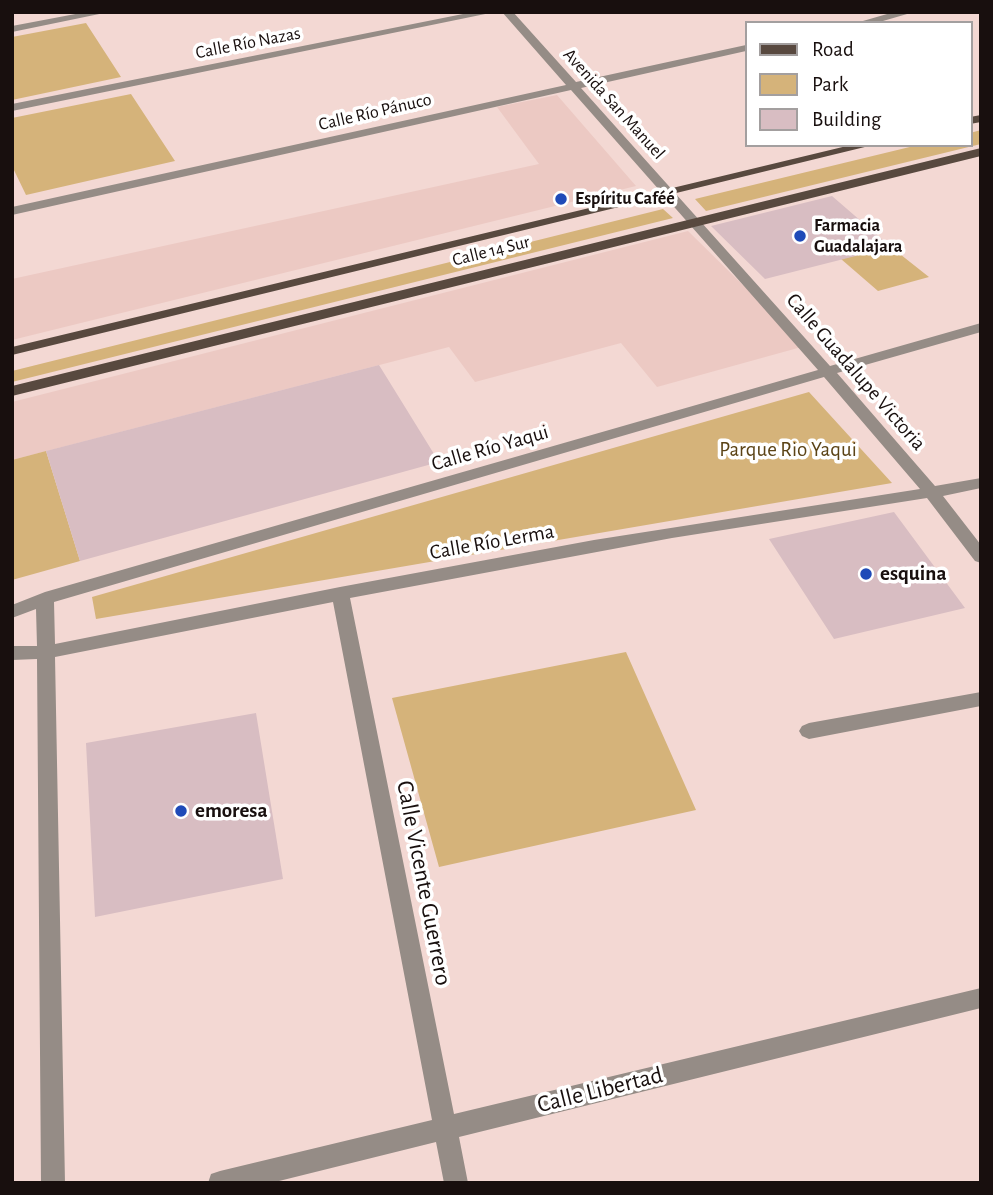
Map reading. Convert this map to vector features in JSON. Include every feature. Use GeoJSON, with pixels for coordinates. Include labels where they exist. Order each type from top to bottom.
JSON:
{"type":"FeatureCollection","features":[{"type":"Feature","properties":{"kind":"main road","name":"Calle 14 Sur"},"geometry":{"type":"LineString","coordinates":[[12,351],[859,147]]}},
{"type":"Feature","properties":{"kind":"main road","name":"Calle 14 Sur"},"geometry":{"type":"LineString","coordinates":[[12,391],[692,221],[981,152]]}},
{"type":"Feature","properties":{"kind":"street"},"geometry":{"type":"LineString","coordinates":[[12,29],[104,12]]}},
{"type":"Feature","properties":{"kind":"street","name":"Calle Río Nazas"},"geometry":{"type":"LineString","coordinates":[[12,108],[490,12]]}},
{"type":"Feature","properties":{"kind":"street","name":"Avenida San Manuel"},"geometry":{"type":"LineString","coordinates":[[507,12],[692,221]]}},
{"type":"Feature","properties":{"kind":"street"},"geometry":{"type":"LineString","coordinates":[[870,21],[909,12]]}},
{"type":"Feature","properties":{"kind":"street","name":"Calle Río Pánuco"},"geometry":{"type":"LineString","coordinates":[[12,211],[744,48]]}},
{"type":"Feature","properties":{"kind":"street","name":"Calle Guadalupe Victoria"},"geometry":{"type":"LineString","coordinates":[[692,221],[932,493],[981,557]]}},
{"type":"Feature","properties":{"kind":"street","name":"Calle Río Yaqui"},"geometry":{"type":"LineString","coordinates":[[12,612],[45,598],[981,327]]}},
{"type":"Feature","properties":{"kind":"street","name":"Calle Río Lerma"},"geometry":{"type":"LineString","coordinates":[[12,653],[48,652],[340,593],[676,531],[932,493],[981,483]]}},
{"type":"Feature","properties":{"kind":"street","name":"Calle Vicente Guerrero"},"geometry":{"type":"LineString","coordinates":[[340,593],[456,1183]]}},
{"type":"Feature","properties":{"kind":"street"},"geometry":{"type":"LineString","coordinates":[[45,598],[48,652],[52,1183]]}},
{"type":"Feature","properties":{"kind":"street"},"geometry":{"type":"LineString","coordinates":[[809,731],[981,699]]}},
{"type":"Feature","properties":{"kind":"street","name":"Calle Libertad"},"geometry":{"type":"LineString","coordinates":[[220,1183],[981,999]]}},
{"type":"Feature","properties":{"kind":"shaded area"},"geometry":{"type":"Polygon","coordinates":[[[557,95],[636,186],[12,340],[12,279],[539,164],[497,107],[557,95]]]}},
{"type":"Feature","properties":{"kind":"shaded area"},"geometry":{"type":"Polygon","coordinates":[[[688,231],[805,346],[657,387],[621,343],[475,382],[449,347],[12,460],[12,402],[688,231]]]}},
{"type":"Feature","properties":{"kind":"green space"},"geometry":{"type":"Polygon","coordinates":[[[86,23],[121,77],[12,100],[12,37],[86,23]]]}},
{"type":"Feature","properties":{"kind":"green space"},"geometry":{"type":"Polygon","coordinates":[[[131,94],[175,161],[26,195],[12,166],[12,118],[131,94]]]}},
{"type":"Feature","properties":{"kind":"green space"},"geometry":{"type":"Polygon","coordinates":[[[981,130],[981,144],[972,146],[972,132],[981,130]]]}},
{"type":"Feature","properties":{"kind":"green space"},"geometry":{"type":"Polygon","coordinates":[[[910,147],[969,147],[706,211],[695,199],[910,147]]]}},
{"type":"Feature","properties":{"kind":"green space"},"geometry":{"type":"Polygon","coordinates":[[[663,209],[673,218],[12,382],[12,371],[663,209]]]}},
{"type":"Feature","properties":{"kind":"green space"},"geometry":{"type":"Polygon","coordinates":[[[891,247],[929,277],[878,291],[841,259],[891,247]]]}},
{"type":"Feature","properties":{"kind":"green space","name":"Parque Rio Yaqui"},"geometry":{"type":"Polygon","coordinates":[[[809,392],[892,483],[96,619],[92,597],[809,392]]]}},
{"type":"Feature","properties":{"kind":"green space"},"geometry":{"type":"Polygon","coordinates":[[[46,451],[80,561],[12,580],[12,460],[46,451]]]}},
{"type":"Feature","properties":{"kind":"green space"},"geometry":{"type":"Polygon","coordinates":[[[626,652],[696,810],[439,867],[392,698],[626,652]]]}},
{"type":"Feature","properties":{"kind":"building","name":"Farmacia Guadalajara"},"geometry":{"type":"Polygon","coordinates":[[[832,196],[891,247],[765,279],[711,226],[832,196]]]}},
{"type":"Feature","properties":{"kind":"building"},"geometry":{"type":"Polygon","coordinates":[[[379,365],[439,462],[80,561],[46,451],[379,365]]]}},
{"type":"Feature","properties":{"kind":"building","name":"esquina"},"geometry":{"type":"Polygon","coordinates":[[[894,512],[965,608],[834,639],[769,539],[894,512]]]}},
{"type":"Feature","properties":{"kind":"building","name":"emoresa"},"geometry":{"type":"Polygon","coordinates":[[[256,713],[283,879],[95,917],[86,743],[256,713]]]}},
{"type":"Feature","properties":{"kind":"place","name":"Espíritu Caféé"},"geometry":{"type":"Point","coordinates":[561,199]}},
{"type":"Feature","properties":{"kind":"place","name":"Farmacia Guadalajara"},"geometry":{"type":"Point","coordinates":[800,236]}},
{"type":"Feature","properties":{"kind":"place","name":"esquina"},"geometry":{"type":"Point","coordinates":[866,574]}},
{"type":"Feature","properties":{"kind":"place","name":"emoresa"},"geometry":{"type":"Point","coordinates":[181,811]}}]}
